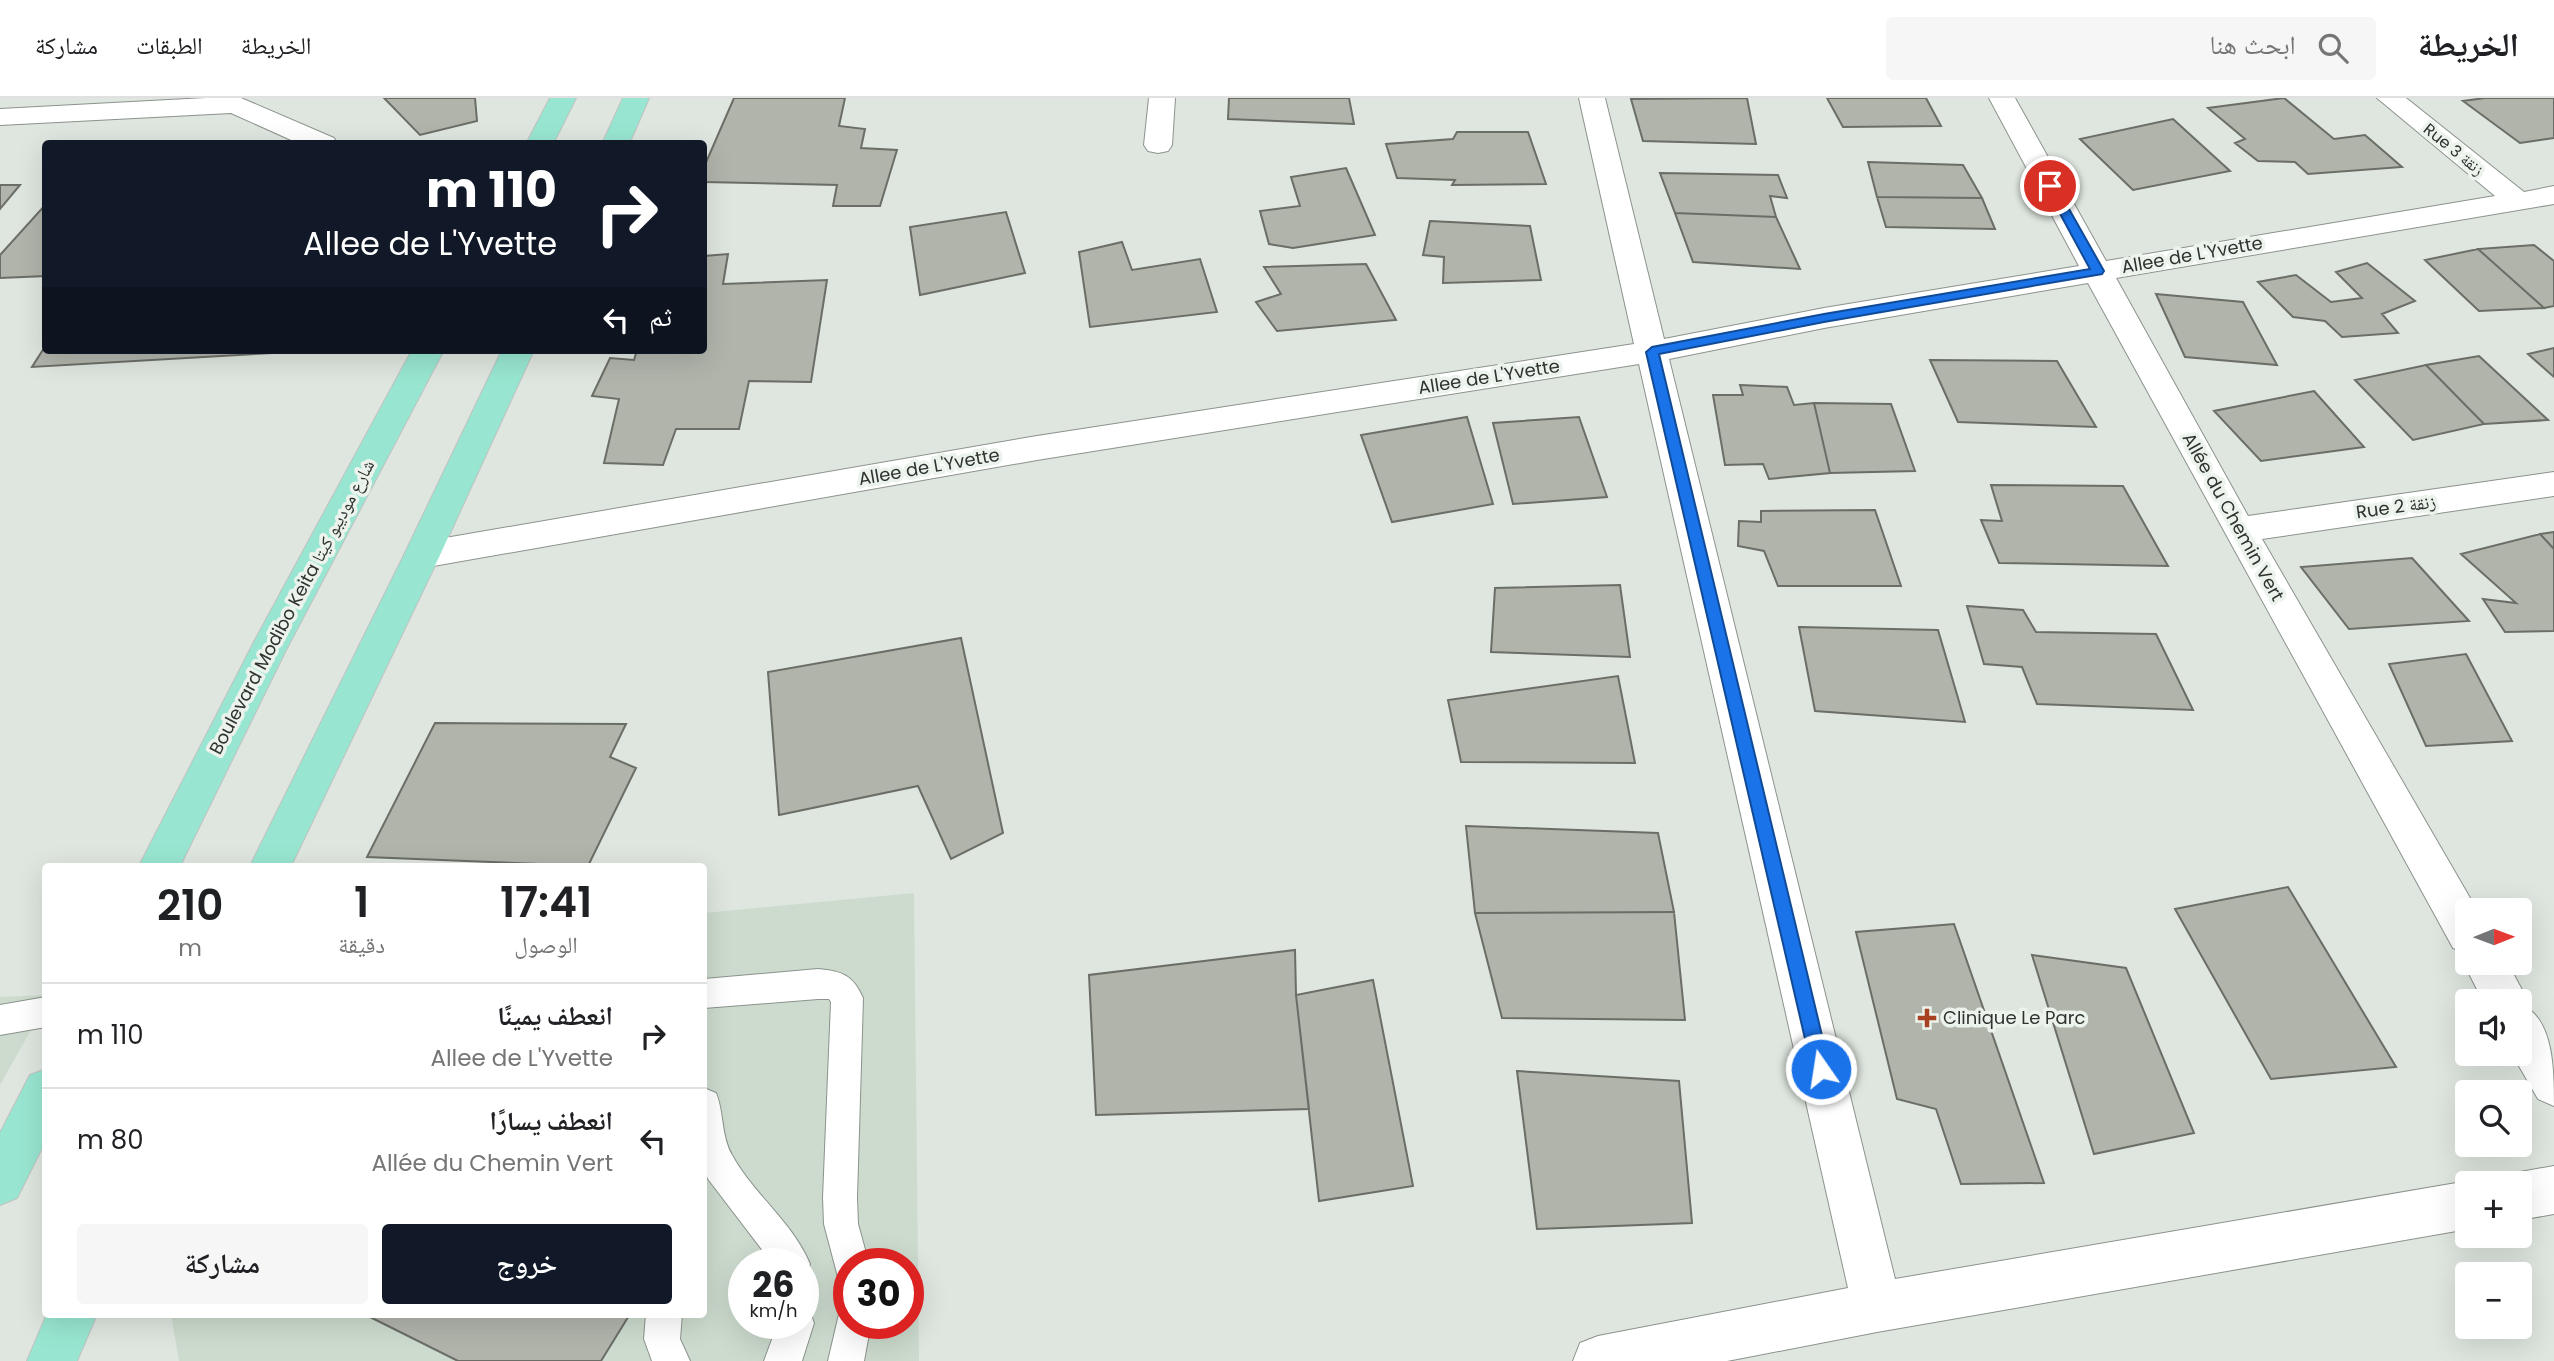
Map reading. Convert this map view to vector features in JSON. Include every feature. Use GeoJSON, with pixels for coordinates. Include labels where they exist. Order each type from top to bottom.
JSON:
{"type":"FeatureCollection","features":[{"type":"Feature","properties":{"kind":"main road"},"geometry":{"type":"LineString","coordinates":[[541,140],[563,98]]}},
{"type":"Feature","properties":{"kind":"main road"},"geometry":{"type":"LineString","coordinates":[[617,140],[636,98]]}},
{"type":"Feature","properties":{"kind":"main road","name":"Boulevard Modibo Keita شارع موديبو كيتا"},"geometry":{"type":"LineString","coordinates":[[161,863],[268,650],[426,354]]}},
{"type":"Feature","properties":{"kind":"main road"},"geometry":{"type":"LineString","coordinates":[[271,863],[422,555],[516,354]]}},
{"type":"Feature","properties":{"kind":"main road"},"geometry":{"type":"LineString","coordinates":[[0,1181],[42,1099]]}},
{"type":"Feature","properties":{"kind":"main road"},"geometry":{"type":"LineString","coordinates":[[52,1361],[70,1318]]}},
{"type":"Feature","properties":{"kind":"street"},"geometry":{"type":"LineString","coordinates":[[1158,145],[1162,98]]}},
{"type":"Feature","properties":{"kind":"street"},"geometry":{"type":"LineString","coordinates":[[1592,98],[1877,1307]]}},
{"type":"Feature","properties":{"kind":"street","name":"Allée du Chemin Vert"},"geometry":{"type":"LineString","coordinates":[[2002,98],[2239,530],[2455,911]]}},
{"type":"Feature","properties":{"kind":"street","name":"Rue 3 زنقة"},"geometry":{"type":"LineString","coordinates":[[2390,98],[2518,201]]}},
{"type":"Feature","properties":{"kind":"street"},"geometry":{"type":"LineString","coordinates":[[0,117],[226,102],[315,140]]}},
{"type":"Feature","properties":{"kind":"street","name":"Allee de L'Yvette"},"geometry":{"type":"LineString","coordinates":[[422,555],[1037,448],[1652,352],[1824,318],[2554,195]]}},
{"type":"Feature","properties":{"kind":"street","name":"Rue 2 زنقة"},"geometry":{"type":"LineString","coordinates":[[2239,530],[2554,484]]}},
{"type":"Feature","properties":{"kind":"street"},"geometry":{"type":"LineString","coordinates":[[2532,1046],[2554,1084]]}},
{"type":"Feature","properties":{"kind":"street"},"geometry":{"type":"LineString","coordinates":[[2532,1194],[2554,1190]]}},
{"type":"Feature","properties":{"kind":"street"},"geometry":{"type":"LineString","coordinates":[[1598,1361],[1877,1307],[2455,1207]]}},
{"type":"Feature","properties":{"kind":"lane"},"geometry":{"type":"LineString","coordinates":[[707,994],[818,984],[837,985],[847,998],[840,1198],[841,1224],[847,1248]]}},
{"type":"Feature","properties":{"kind":"lane"},"geometry":{"type":"LineString","coordinates":[[0,1020],[42,1013]]}},
{"type":"Feature","properties":{"kind":"lane"},"geometry":{"type":"LineString","coordinates":[[707,1123],[711,1149],[721,1170],[784,1248]]}},
{"type":"Feature","properties":{"kind":"lane"},"geometry":{"type":"LineString","coordinates":[[645,1361],[650,1341],[662,1318]]}},
{"type":"Feature","properties":{"kind":"lane"},"geometry":{"type":"LineString","coordinates":[[662,1318],[662,1346],[672,1361]]}},
{"type":"Feature","properties":{"kind":"lane"},"geometry":{"type":"LineString","coordinates":[[782,1361],[792,1339]]}},
{"type":"Feature","properties":{"kind":"lane"},"geometry":{"type":"LineString","coordinates":[[846,1361],[851,1339]]}},
{"type":"Feature","properties":{"kind":"shaded area"},"geometry":{"type":"Polygon","coordinates":[[[914,893],[918,1248],[833,1248],[833,1339],[919,1339],[919,1361],[179,1361],[172,1318],[707,1318],[707,913],[914,893]]]}},
{"type":"Feature","properties":{"kind":"shaded area"},"geometry":{"type":"Polygon","coordinates":[[[42,995],[42,1010],[0,1085],[0,997],[42,995]]]}},
{"type":"Feature","properties":{"kind":"building"},"geometry":{"type":"Polygon","coordinates":[[[384,98],[475,98],[477,121],[420,135],[384,98]]]}},
{"type":"Feature","properties":{"kind":"building"},"geometry":{"type":"Polygon","coordinates":[[[734,98],[845,98],[839,126],[865,129],[861,148],[897,150],[880,206],[833,206],[837,185],[707,182],[707,160],[734,98]]]}},
{"type":"Feature","properties":{"kind":"building"},"geometry":{"type":"Polygon","coordinates":[[[1229,98],[1349,98],[1354,124],[1228,119],[1229,98]]]}},
{"type":"Feature","properties":{"kind":"building"},"geometry":{"type":"Polygon","coordinates":[[[1747,98],[1756,144],[1643,141],[1631,99],[1747,98]]]}},
{"type":"Feature","properties":{"kind":"building"},"geometry":{"type":"Polygon","coordinates":[[[1827,98],[1926,98],[1941,126],[1843,127],[1827,98]]]}},
{"type":"Feature","properties":{"kind":"building"},"geometry":{"type":"Polygon","coordinates":[[[2284,98],[2334,139],[2365,135],[2402,167],[2308,174],[2295,162],[2258,161],[2235,143],[2245,139],[2208,108],[2284,98]]]}},
{"type":"Feature","properties":{"kind":"building"},"geometry":{"type":"Polygon","coordinates":[[[2485,98],[2554,98],[2554,138],[2520,143],[2463,101],[2485,98]]]}},
{"type":"Feature","properties":{"kind":"building"},"geometry":{"type":"Polygon","coordinates":[[[2173,119],[2230,171],[2133,190],[2080,139],[2173,119]]]}},
{"type":"Feature","properties":{"kind":"building"},"geometry":{"type":"Polygon","coordinates":[[[1457,132],[1528,132],[1546,184],[1452,185],[1455,180],[1397,178],[1386,144],[1453,139],[1457,132]]]}},
{"type":"Feature","properties":{"kind":"building"},"geometry":{"type":"Polygon","coordinates":[[[1868,162],[1963,165],[1982,198],[1877,197],[1868,162]]]}},
{"type":"Feature","properties":{"kind":"building"},"geometry":{"type":"Polygon","coordinates":[[[1346,168],[1375,235],[1293,248],[1269,244],[1260,211],[1300,206],[1291,177],[1346,168]]]}},
{"type":"Feature","properties":{"kind":"building"},"geometry":{"type":"Polygon","coordinates":[[[1660,173],[1778,175],[1787,198],[1770,196],[1776,217],[1675,213],[1660,173]]]}},
{"type":"Feature","properties":{"kind":"building"},"geometry":{"type":"Polygon","coordinates":[[[0,185],[20,185],[0,209],[0,185]]]}},
{"type":"Feature","properties":{"kind":"building"},"geometry":{"type":"Polygon","coordinates":[[[1877,197],[1982,198],[1995,229],[1886,227],[1877,197]]]}},
{"type":"Feature","properties":{"kind":"building"},"geometry":{"type":"Polygon","coordinates":[[[42,208],[42,276],[0,278],[0,255],[42,208]]]}},
{"type":"Feature","properties":{"kind":"building"},"geometry":{"type":"Polygon","coordinates":[[[1006,212],[1025,273],[920,295],[910,227],[1006,212]]]}},
{"type":"Feature","properties":{"kind":"building"},"geometry":{"type":"Polygon","coordinates":[[[1675,213],[1776,217],[1800,269],[1693,262],[1675,213]]]}},
{"type":"Feature","properties":{"kind":"building"},"geometry":{"type":"Polygon","coordinates":[[[1430,221],[1530,226],[1541,280],[1443,283],[1444,257],[1423,255],[1430,221]]]}},
{"type":"Feature","properties":{"kind":"building"},"geometry":{"type":"Polygon","coordinates":[[[1122,242],[1132,270],[1200,259],[1217,312],[1090,327],[1079,252],[1122,242]]]}},
{"type":"Feature","properties":{"kind":"building"},"geometry":{"type":"Polygon","coordinates":[[[2534,245],[2554,261],[2554,306],[2544,308],[2478,249],[2534,245]]]}},
{"type":"Feature","properties":{"kind":"building"},"geometry":{"type":"Polygon","coordinates":[[[2478,249],[2544,308],[2479,311],[2425,260],[2478,249]]]}},
{"type":"Feature","properties":{"kind":"building"},"geometry":{"type":"Polygon","coordinates":[[[728,254],[723,284],[827,280],[811,382],[749,381],[739,429],[676,429],[663,465],[604,463],[619,399],[592,396],[610,358],[634,360],[636,354],[707,354],[707,256],[728,254]]]}},
{"type":"Feature","properties":{"kind":"building"},"geometry":{"type":"Polygon","coordinates":[[[2367,263],[2415,301],[2382,314],[2398,333],[2342,337],[2325,321],[2293,317],[2258,282],[2296,275],[2331,302],[2362,298],[2336,272],[2367,263]]]}},
{"type":"Feature","properties":{"kind":"building"},"geometry":{"type":"Polygon","coordinates":[[[1366,264],[1396,320],[1277,331],[1256,302],[1281,294],[1264,267],[1366,264]]]}},
{"type":"Feature","properties":{"kind":"building"},"geometry":{"type":"Polygon","coordinates":[[[2156,294],[2243,302],[2277,365],[2185,357],[2156,294]]]}},
{"type":"Feature","properties":{"kind":"building"},"geometry":{"type":"Polygon","coordinates":[[[2554,348],[2554,377],[2528,354],[2554,348]]]}},
{"type":"Feature","properties":{"kind":"building"},"geometry":{"type":"Polygon","coordinates":[[[42,351],[42,354],[255,354],[32,367],[42,351]]]}},
{"type":"Feature","properties":{"kind":"building"},"geometry":{"type":"Polygon","coordinates":[[[2479,356],[2548,420],[2484,424],[2426,365],[2479,356]]]}},
{"type":"Feature","properties":{"kind":"building"},"geometry":{"type":"Polygon","coordinates":[[[1930,360],[2057,361],[2096,427],[1958,422],[1930,360]]]}},
{"type":"Feature","properties":{"kind":"building"},"geometry":{"type":"Polygon","coordinates":[[[2426,365],[2484,424],[2413,440],[2355,380],[2426,365]]]}},
{"type":"Feature","properties":{"kind":"building"},"geometry":{"type":"Polygon","coordinates":[[[1740,385],[1787,387],[1794,405],[1814,403],[1830,473],[1769,479],[1763,464],[1725,465],[1713,395],[1743,395],[1740,385]]]}},
{"type":"Feature","properties":{"kind":"building"},"geometry":{"type":"Polygon","coordinates":[[[2314,391],[2364,447],[2261,461],[2214,411],[2314,391]]]}},
{"type":"Feature","properties":{"kind":"building"},"geometry":{"type":"Polygon","coordinates":[[[1814,403],[1891,404],[1915,471],[1830,473],[1814,403]]]}},
{"type":"Feature","properties":{"kind":"building"},"geometry":{"type":"Polygon","coordinates":[[[1467,417],[1493,504],[1392,522],[1361,435],[1467,417]]]}},
{"type":"Feature","properties":{"kind":"building"},"geometry":{"type":"Polygon","coordinates":[[[1579,417],[1607,497],[1513,504],[1493,423],[1579,417]]]}},
{"type":"Feature","properties":{"kind":"building"},"geometry":{"type":"Polygon","coordinates":[[[1991,485],[2123,486],[2168,566],[1999,563],[1981,520],[2002,521],[1991,485]]]}},
{"type":"Feature","properties":{"kind":"building"},"geometry":{"type":"Polygon","coordinates":[[[1875,510],[1901,586],[1778,586],[1764,551],[1738,546],[1739,521],[1761,522],[1761,511],[1875,510]]]}},
{"type":"Feature","properties":{"kind":"building"},"geometry":{"type":"Polygon","coordinates":[[[2554,532],[2554,549],[2540,534],[2554,532]]]}},
{"type":"Feature","properties":{"kind":"building"},"geometry":{"type":"Polygon","coordinates":[[[2540,534],[2554,549],[2554,631],[2505,632],[2483,599],[2516,603],[2461,554],[2540,534]]]}},
{"type":"Feature","properties":{"kind":"building"},"geometry":{"type":"Polygon","coordinates":[[[2412,558],[2469,621],[2349,629],[2301,567],[2412,558]]]}},
{"type":"Feature","properties":{"kind":"building"},"geometry":{"type":"Polygon","coordinates":[[[1620,585],[1630,657],[1491,652],[1495,588],[1620,585]]]}},
{"type":"Feature","properties":{"kind":"building"},"geometry":{"type":"Polygon","coordinates":[[[1967,606],[2023,610],[2036,632],[2156,634],[2193,710],[2037,704],[2022,667],[1984,664],[1967,606]]]}},
{"type":"Feature","properties":{"kind":"building"},"geometry":{"type":"Polygon","coordinates":[[[1799,627],[1938,630],[1965,722],[1815,711],[1799,627]]]}},
{"type":"Feature","properties":{"kind":"building"},"geometry":{"type":"Polygon","coordinates":[[[961,638],[1003,833],[951,859],[918,786],[779,815],[768,672],[961,638]]]}},
{"type":"Feature","properties":{"kind":"building"},"geometry":{"type":"Polygon","coordinates":[[[2466,654],[2512,741],[2426,746],[2389,664],[2466,654]]]}},
{"type":"Feature","properties":{"kind":"building"},"geometry":{"type":"Polygon","coordinates":[[[1618,676],[1635,763],[1461,762],[1448,700],[1618,676]]]}},
{"type":"Feature","properties":{"kind":"building"},"geometry":{"type":"Polygon","coordinates":[[[435,723],[626,724],[610,757],[636,768],[589,863],[367,857],[435,723]]]}},
{"type":"Feature","properties":{"kind":"building"},"geometry":{"type":"Polygon","coordinates":[[[1466,826],[1658,833],[1674,912],[1475,913],[1466,826]]]}},
{"type":"Feature","properties":{"kind":"building"},"geometry":{"type":"Polygon","coordinates":[[[2288,887],[2396,1067],[2271,1079],[2175,909],[2288,887]]]}},
{"type":"Feature","properties":{"kind":"building"},"geometry":{"type":"Polygon","coordinates":[[[1674,912],[1685,1020],[1502,1018],[1475,913],[1674,912]]]}},
{"type":"Feature","properties":{"kind":"building"},"geometry":{"type":"Polygon","coordinates":[[[1954,924],[2044,1183],[1961,1184],[1936,1109],[1897,1099],[1856,932],[1954,924]]]}},
{"type":"Feature","properties":{"kind":"building"},"geometry":{"type":"Polygon","coordinates":[[[1295,950],[1296,995],[1309,1109],[1096,1115],[1089,975],[1295,950]]]}},
{"type":"Feature","properties":{"kind":"building"},"geometry":{"type":"Polygon","coordinates":[[[2032,955],[2126,968],[2194,1133],[2094,1154],[2032,955]]]}},
{"type":"Feature","properties":{"kind":"building"},"geometry":{"type":"Polygon","coordinates":[[[1373,980],[1413,1186],[1319,1201],[1296,995],[1373,980]]]}},
{"type":"Feature","properties":{"kind":"building"},"geometry":{"type":"Polygon","coordinates":[[[1517,1071],[1679,1081],[1692,1223],[1537,1229],[1517,1071]]]}},
{"type":"Feature","properties":{"kind":"building"},"geometry":{"type":"Polygon","coordinates":[[[372,1318],[628,1318],[601,1361],[458,1361],[372,1318]]]}},
{"type":"Feature","properties":{"kind":"place","name":"Clinique Le Parc"},"geometry":{"type":"Point","coordinates":[1927,1018]}},
{"type":"Feature","properties":{"kind":"route"},"geometry":{"type":"LineString","coordinates":[[1821,1069],[1652,352],[1824,318],[2098,271],[2050,186]]}}]}
